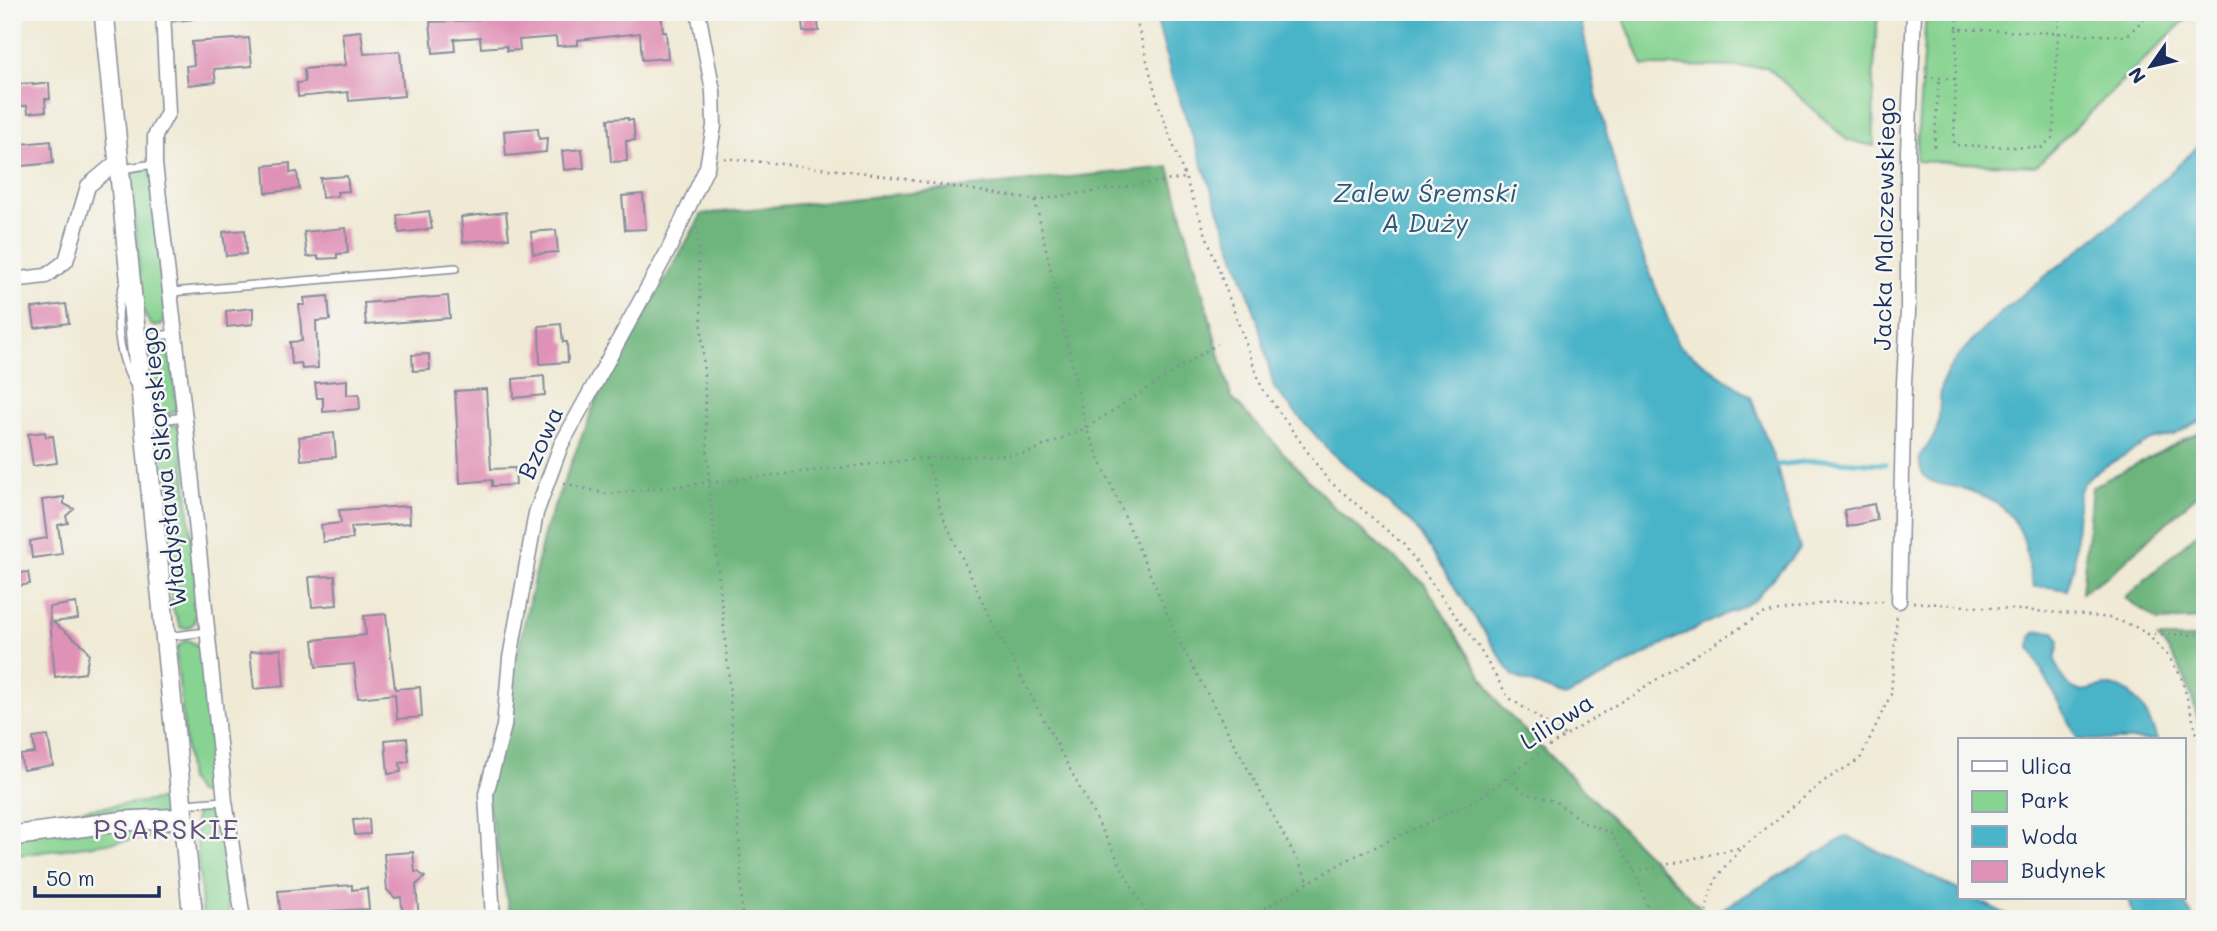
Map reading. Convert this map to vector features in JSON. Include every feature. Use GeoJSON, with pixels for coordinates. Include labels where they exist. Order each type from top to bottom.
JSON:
{"type":"FeatureCollection","features":[{"type":"Feature","properties":{"kind":"main road","name":"Władysława Sikorskiego"},"geometry":{"type":"LineString","coordinates":[[104,12],[193,919]]}},
{"type":"Feature","properties":{"kind":"main road"},"geometry":{"type":"LineString","coordinates":[[12,836],[183,811]]}},
{"type":"Feature","properties":{"kind":"street"},"geometry":{"type":"LineString","coordinates":[[163,13],[190,12]]}},
{"type":"Feature","properties":{"kind":"street","name":"Bzowa"},"geometry":{"type":"LineString","coordinates":[[493,919],[486,794],[504,726],[510,658],[536,513],[561,445],[632,319],[695,194],[708,157],[714,126],[713,91],[698,12]]}},
{"type":"Feature","properties":{"kind":"street","name":"Jacka Malczewskiego"},"geometry":{"type":"LineString","coordinates":[[1899,601],[1909,312],[1908,151],[1914,12]]}},
{"type":"Feature","properties":{"kind":"street","name":"Władysława Sikorskiego"},"geometry":{"type":"LineString","coordinates":[[163,13],[168,112],[155,136],[155,164],[225,801],[243,919]]}},
{"type":"Feature","properties":{"kind":"street"},"geometry":{"type":"LineString","coordinates":[[12,280],[46,276],[66,261],[88,186],[119,165]]}},
{"type":"Feature","properties":{"kind":"lane"},"geometry":{"type":"LineString","coordinates":[[119,165],[155,164]]}},
{"type":"Feature","properties":{"kind":"lane"},"geometry":{"type":"LineString","coordinates":[[169,293],[456,268]]}},
{"type":"Feature","properties":{"kind":"lane"},"geometry":{"type":"LineString","coordinates":[[129,270],[118,303],[122,360],[142,401]]}},
{"type":"Feature","properties":{"kind":"lane"},"geometry":{"type":"LineString","coordinates":[[136,338],[174,334]]}},
{"type":"Feature","properties":{"kind":"lane"},"geometry":{"type":"LineString","coordinates":[[144,423],[184,417]]}},
{"type":"Feature","properties":{"kind":"lane"},"geometry":{"type":"LineString","coordinates":[[165,637],[206,632]]}},
{"type":"Feature","properties":{"kind":"lane"},"geometry":{"type":"LineString","coordinates":[[183,811],[225,801]]}},
{"type":"Feature","properties":{"kind":"path"},"geometry":{"type":"LineString","coordinates":[[1134,12],[1159,106],[1262,388],[1327,479],[1405,545],[1479,648],[1508,697],[1566,736]]}},
{"type":"Feature","properties":{"kind":"path"},"geometry":{"type":"LineString","coordinates":[[1958,12],[1954,145],[2040,148],[2053,137],[2060,12]]}},
{"type":"Feature","properties":{"kind":"path"},"geometry":{"type":"LineString","coordinates":[[1957,29],[2127,36],[2150,12]]}},
{"type":"Feature","properties":{"kind":"path"},"geometry":{"type":"LineString","coordinates":[[1911,77],[1956,79]]}},
{"type":"Feature","properties":{"kind":"path"},"geometry":{"type":"LineString","coordinates":[[1934,147],[1939,78]]}},
{"type":"Feature","properties":{"kind":"path"},"geometry":{"type":"LineString","coordinates":[[708,157],[867,173],[1035,200],[1185,178]]}},
{"type":"Feature","properties":{"kind":"path"},"geometry":{"type":"LineString","coordinates":[[695,194],[709,483],[728,667],[742,919]]}},
{"type":"Feature","properties":{"kind":"path"},"geometry":{"type":"LineString","coordinates":[[1035,200],[1086,428],[1181,643],[1309,882]]}},
{"type":"Feature","properties":{"kind":"path"},"geometry":{"type":"LineString","coordinates":[[547,479],[607,494],[927,458],[1024,454],[1086,428],[1217,344]]}},
{"type":"Feature","properties":{"kind":"path"},"geometry":{"type":"LineString","coordinates":[[927,458],[941,512],[989,616],[1149,919]]}},
{"type":"Feature","properties":{"kind":"path"},"geometry":{"type":"LineString","coordinates":[[1706,919],[1707,897],[1723,866],[1742,847],[1824,781],[1860,759],[1891,694],[1899,601]]}},
{"type":"Feature","properties":{"kind":"path","name":"Liliowa"},"geometry":{"type":"LineString","coordinates":[[1246,919],[1347,860],[1479,799],[1543,750],[1762,614],[1830,602],[1899,601],[2110,618],[2134,626],[2147,635]]}},
{"type":"Feature","properties":{"kind":"path"},"geometry":{"type":"LineString","coordinates":[[2147,635],[2205,635]]}},
{"type":"Feature","properties":{"kind":"path"},"geometry":{"type":"LineString","coordinates":[[2147,635],[2167,655],[2181,676],[2204,747],[2205,763]]}},
{"type":"Feature","properties":{"kind":"path"},"geometry":{"type":"LineString","coordinates":[[1507,778],[1525,793],[1555,802],[1584,823],[1611,833],[1635,872],[1652,919]]}},
{"type":"Feature","properties":{"kind":"path"},"geometry":{"type":"LineString","coordinates":[[1635,872],[1742,847]]}},
{"type":"Feature","properties":{"kind":"green space"},"geometry":{"type":"Polygon","coordinates":[[[1621,12],[1878,12],[1873,84],[1874,146],[1847,140],[1767,67],[1643,66],[1621,12]]]}},
{"type":"Feature","properties":{"kind":"green space"},"geometry":{"type":"Polygon","coordinates":[[[1926,12],[2193,12],[2036,166],[1916,161],[1926,12]]]}},
{"type":"Feature","properties":{"kind":"green space"},"geometry":{"type":"Polygon","coordinates":[[[1169,167],[1231,397],[1334,507],[1425,584],[1500,706],[1712,919],[511,919],[486,794],[545,529],[599,393],[702,214],[1169,167]]]}},
{"type":"Feature","properties":{"kind":"green space"},"geometry":{"type":"Polygon","coordinates":[[[150,169],[166,317],[162,325],[155,327],[150,324],[143,311],[131,179],[135,172],[150,169]]]}},
{"type":"Feature","properties":{"kind":"green space"},"geometry":{"type":"Polygon","coordinates":[[[159,344],[167,347],[171,354],[177,408],[162,417],[154,409],[149,374],[150,356],[159,344]]]}},
{"type":"Feature","properties":{"kind":"green space"},"geometry":{"type":"Polygon","coordinates":[[[173,424],[181,429],[198,606],[194,623],[188,628],[181,628],[172,607],[157,440],[162,429],[173,424]]]}},
{"type":"Feature","properties":{"kind":"green space"},"geometry":{"type":"Polygon","coordinates":[[[2205,429],[2205,487],[2112,573],[2082,592],[2092,487],[2205,429]]]}},
{"type":"Feature","properties":{"kind":"green space"},"geometry":{"type":"Polygon","coordinates":[[[2205,526],[2205,619],[2158,621],[2125,598],[2205,526]]]}},
{"type":"Feature","properties":{"kind":"green space"},"geometry":{"type":"Polygon","coordinates":[[[2158,638],[2205,638],[2205,729],[2200,727],[2180,669],[2158,638]]]}},
{"type":"Feature","properties":{"kind":"green space"},"geometry":{"type":"Polygon","coordinates":[[[186,640],[197,646],[203,656],[213,763],[218,782],[207,794],[197,793],[189,780],[176,653],[177,647],[186,640]]]}},
{"type":"Feature","properties":{"kind":"green space"},"geometry":{"type":"Polygon","coordinates":[[[164,799],[168,835],[12,856],[12,819],[164,799]]]}},
{"type":"Feature","properties":{"kind":"green space"},"geometry":{"type":"Polygon","coordinates":[[[198,811],[209,812],[216,818],[223,837],[229,919],[203,919],[195,816],[198,811]]]}},
{"type":"Feature","properties":{"kind":"water","name":"Zalew Śremski A Duży"},"geometry":{"type":"Polygon","coordinates":[[[1155,12],[1579,12],[1599,107],[1632,227],[1678,345],[1751,397],[1776,465],[1800,549],[1754,600],[1668,642],[1566,697],[1513,676],[1416,528],[1326,447],[1274,388],[1257,318],[1171,75],[1155,12]]]}},
{"type":"Feature","properties":{"kind":"water"},"geometry":{"type":"Polygon","coordinates":[[[2205,140],[2205,418],[2174,435],[2151,440],[2091,475],[2079,494],[2074,566],[2067,590],[2034,587],[2020,530],[2007,512],[1982,496],[1933,482],[1923,473],[1920,456],[1937,429],[1944,379],[1969,344],[2004,310],[2128,211],[2205,140]]]}},
{"type":"Feature","properties":{"kind":"water"},"geometry":{"type":"Polygon","coordinates":[[[2036,632],[2054,632],[2058,638],[2056,663],[2069,685],[2082,691],[2105,686],[2124,690],[2145,712],[2156,738],[2077,738],[2030,648],[2031,637],[2036,632]]]}},
{"type":"Feature","properties":{"kind":"water"},"geometry":{"type":"Polygon","coordinates":[[[1847,836],[1958,890],[1958,900],[1977,900],[2016,919],[1712,919],[1710,916],[1847,836]]]}},
{"type":"Feature","properties":{"kind":"water"},"geometry":{"type":"Polygon","coordinates":[[[2129,900],[2182,900],[2194,919],[2134,919],[2129,900]]]}},
{"type":"Feature","properties":{"kind":"building"},"geometry":{"type":"Polygon","coordinates":[[[535,12],[661,12],[668,58],[642,60],[640,33],[578,40],[578,45],[557,46],[556,37],[519,40],[520,50],[507,51],[506,46],[481,48],[480,37],[454,39],[455,51],[433,53],[430,22],[478,20],[535,12]]]}},
{"type":"Feature","properties":{"kind":"building"},"geometry":{"type":"Polygon","coordinates":[[[801,12],[817,12],[819,31],[803,32],[801,12]]]}},
{"type":"Feature","properties":{"kind":"building"},"geometry":{"type":"Polygon","coordinates":[[[361,31],[364,54],[400,51],[404,96],[349,101],[348,92],[298,97],[297,83],[305,82],[304,69],[346,65],[342,33],[361,31]]]}},
{"type":"Feature","properties":{"kind":"building"},"geometry":{"type":"Polygon","coordinates":[[[249,38],[252,66],[214,69],[216,82],[188,85],[186,66],[194,65],[192,42],[249,38]]]}},
{"type":"Feature","properties":{"kind":"building"},"geometry":{"type":"Polygon","coordinates":[[[49,83],[50,99],[45,99],[46,111],[28,113],[27,106],[20,106],[18,84],[49,83]]]}},
{"type":"Feature","properties":{"kind":"building"},"geometry":{"type":"Polygon","coordinates":[[[608,119],[633,120],[635,140],[626,141],[627,161],[611,162],[608,119]]]}},
{"type":"Feature","properties":{"kind":"building"},"geometry":{"type":"Polygon","coordinates":[[[538,128],[539,139],[547,138],[546,152],[506,156],[504,131],[538,128]]]}},
{"type":"Feature","properties":{"kind":"building"},"geometry":{"type":"Polygon","coordinates":[[[51,141],[53,163],[12,167],[12,145],[51,141]]]}},
{"type":"Feature","properties":{"kind":"building"},"geometry":{"type":"Polygon","coordinates":[[[582,149],[584,168],[564,170],[562,151],[582,149]]]}},
{"type":"Feature","properties":{"kind":"building"},"geometry":{"type":"Polygon","coordinates":[[[290,163],[290,173],[297,172],[299,189],[266,193],[264,166],[290,163]]]}},
{"type":"Feature","properties":{"kind":"building"},"geometry":{"type":"Polygon","coordinates":[[[347,176],[349,191],[322,198],[320,178],[347,176]]]}},
{"type":"Feature","properties":{"kind":"building"},"geometry":{"type":"Polygon","coordinates":[[[643,194],[646,229],[625,230],[622,196],[643,194]]]}},
{"type":"Feature","properties":{"kind":"building"},"geometry":{"type":"Polygon","coordinates":[[[429,211],[432,229],[399,233],[397,215],[429,211]]]}},
{"type":"Feature","properties":{"kind":"building"},"geometry":{"type":"Polygon","coordinates":[[[506,212],[509,238],[463,242],[461,217],[506,212]]]}},
{"type":"Feature","properties":{"kind":"building"},"geometry":{"type":"Polygon","coordinates":[[[346,228],[348,253],[337,254],[337,258],[307,257],[304,232],[346,228]]]}},
{"type":"Feature","properties":{"kind":"building"},"geometry":{"type":"Polygon","coordinates":[[[245,230],[246,254],[226,256],[223,232],[245,230]]]}},
{"type":"Feature","properties":{"kind":"building"},"geometry":{"type":"Polygon","coordinates":[[[556,230],[558,252],[533,254],[531,232],[556,230]]]}},
{"type":"Feature","properties":{"kind":"building"},"geometry":{"type":"Polygon","coordinates":[[[328,296],[330,320],[316,321],[318,368],[302,369],[301,363],[292,364],[290,342],[302,341],[299,305],[305,305],[304,298],[328,296]]]}},
{"type":"Feature","properties":{"kind":"building"},"geometry":{"type":"Polygon","coordinates":[[[448,296],[450,318],[366,325],[364,303],[448,296]]]}},
{"type":"Feature","properties":{"kind":"building"},"geometry":{"type":"Polygon","coordinates":[[[66,304],[69,323],[35,328],[32,308],[66,304]]]}},
{"type":"Feature","properties":{"kind":"building"},"geometry":{"type":"Polygon","coordinates":[[[253,308],[253,324],[227,327],[226,311],[253,308]]]}},
{"type":"Feature","properties":{"kind":"building"},"geometry":{"type":"Polygon","coordinates":[[[561,324],[563,342],[567,342],[568,362],[540,364],[539,326],[561,324]]]}},
{"type":"Feature","properties":{"kind":"building"},"geometry":{"type":"Polygon","coordinates":[[[429,354],[430,370],[413,371],[412,355],[429,354]]]}},
{"type":"Feature","properties":{"kind":"building"},"geometry":{"type":"Polygon","coordinates":[[[544,376],[545,395],[514,398],[513,379],[544,376]]]}},
{"type":"Feature","properties":{"kind":"building"},"geometry":{"type":"Polygon","coordinates":[[[347,380],[347,395],[359,394],[360,409],[323,412],[323,398],[317,398],[315,383],[347,380]]]}},
{"type":"Feature","properties":{"kind":"building"},"geometry":{"type":"Polygon","coordinates":[[[486,389],[491,469],[515,468],[516,485],[492,486],[492,480],[460,483],[455,391],[486,389]]]}},
{"type":"Feature","properties":{"kind":"building"},"geometry":{"type":"Polygon","coordinates":[[[45,432],[46,437],[53,436],[57,463],[33,466],[28,434],[45,432]]]}},
{"type":"Feature","properties":{"kind":"building"},"geometry":{"type":"Polygon","coordinates":[[[334,433],[336,457],[301,460],[299,437],[334,433]]]}},
{"type":"Feature","properties":{"kind":"building"},"geometry":{"type":"Polygon","coordinates":[[[64,497],[64,504],[74,509],[66,516],[68,523],[58,525],[62,554],[32,558],[30,541],[47,538],[42,500],[64,497]]]}},
{"type":"Feature","properties":{"kind":"building"},"geometry":{"type":"Polygon","coordinates":[[[1874,504],[1877,520],[1847,527],[1844,510],[1874,504]]]}},
{"type":"Feature","properties":{"kind":"building"},"geometry":{"type":"Polygon","coordinates":[[[409,506],[410,523],[351,527],[353,539],[323,542],[321,525],[341,523],[339,510],[409,506]]]}},
{"type":"Feature","properties":{"kind":"building"},"geometry":{"type":"Polygon","coordinates":[[[28,572],[30,584],[12,587],[12,574],[28,572]]]}},
{"type":"Feature","properties":{"kind":"building"},"geometry":{"type":"Polygon","coordinates":[[[335,576],[337,605],[312,607],[309,577],[335,576]]]}},
{"type":"Feature","properties":{"kind":"building"},"geometry":{"type":"Polygon","coordinates":[[[76,603],[78,619],[53,622],[85,647],[89,654],[85,673],[55,677],[49,607],[76,603]]]}},
{"type":"Feature","properties":{"kind":"building"},"geometry":{"type":"Polygon","coordinates":[[[386,614],[395,689],[420,687],[422,717],[397,719],[395,694],[358,698],[354,664],[316,667],[313,640],[366,635],[364,616],[386,614]]]}},
{"type":"Feature","properties":{"kind":"building"},"geometry":{"type":"Polygon","coordinates":[[[281,649],[284,686],[254,689],[250,652],[281,649]]]}},
{"type":"Feature","properties":{"kind":"building"},"geometry":{"type":"Polygon","coordinates":[[[48,736],[53,765],[23,770],[20,755],[35,753],[33,738],[48,736]]]}},
{"type":"Feature","properties":{"kind":"building"},"geometry":{"type":"Polygon","coordinates":[[[407,738],[409,762],[400,763],[401,772],[388,774],[385,740],[407,738]]]}},
{"type":"Feature","properties":{"kind":"building"},"geometry":{"type":"Polygon","coordinates":[[[369,819],[370,834],[355,835],[353,820],[369,819]]]}},
{"type":"Feature","properties":{"kind":"building"},"geometry":{"type":"Polygon","coordinates":[[[413,852],[415,872],[425,877],[416,885],[419,919],[403,919],[401,897],[395,898],[387,890],[384,854],[413,852]]]}},
{"type":"Feature","properties":{"kind":"building"},"geometry":{"type":"Polygon","coordinates":[[[352,885],[352,890],[367,888],[369,909],[330,911],[330,919],[281,919],[278,891],[352,885]]]}},
{"type":"Feature","properties":{"kind":"waterway"},"geometry":{"type":"LineString","coordinates":[[1776,465],[1822,460],[1885,464]]}},
{"type":"Feature","properties":{"kind":"district","name":"PSARSKIE"},"geometry":{"type":"Point","coordinates":[167,829]}}]}
